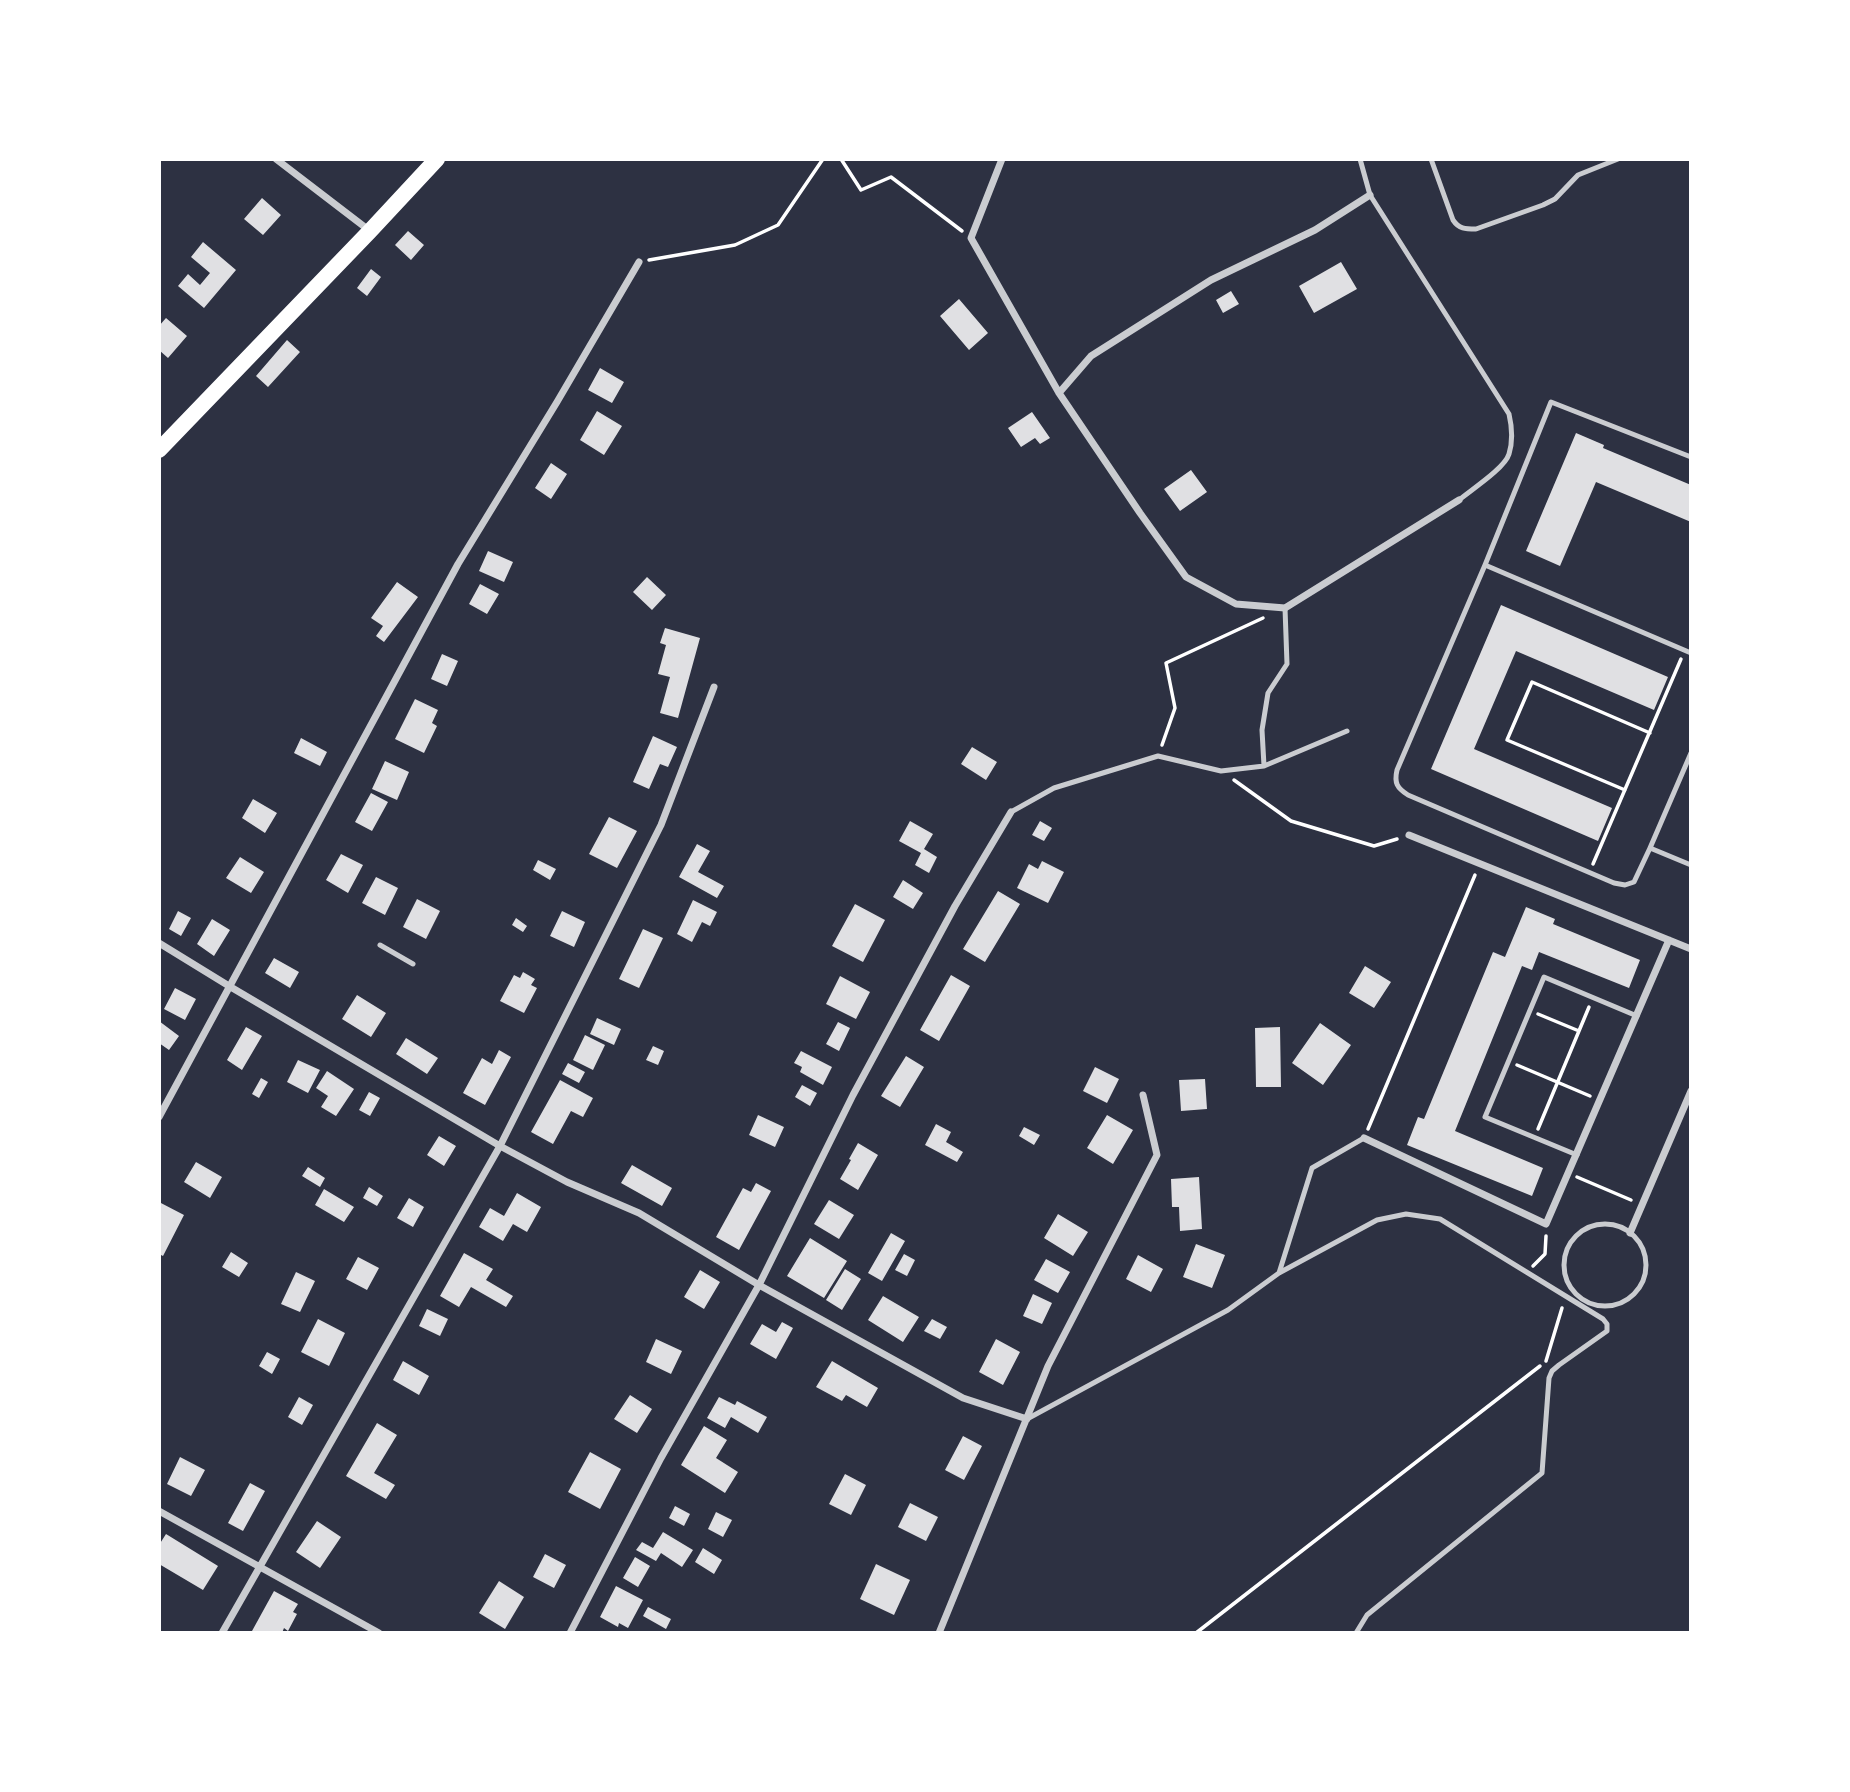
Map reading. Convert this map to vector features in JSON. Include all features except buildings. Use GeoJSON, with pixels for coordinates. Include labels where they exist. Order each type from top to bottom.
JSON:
{"type":"FeatureCollection","features":[{"type":"Feature","properties":{"kind":"main road"},"geometry":{"type":"LineString","coordinates":[[159,450],[438,159]]}},
{"type":"Feature","properties":{"kind":"street"},"geometry":{"type":"LineString","coordinates":[[276,159],[370,231]]}},
{"type":"Feature","properties":{"kind":"street"},"geometry":{"type":"LineString","coordinates":[[1002,159],[971,238],[1059,393],[1186,577],[1236,604],[1285,608],[1459,500]]}},
{"type":"Feature","properties":{"kind":"street"},"geometry":{"type":"LineString","coordinates":[[1059,393],[1091,356],[1211,280],[1315,230],[1370,195]]}},
{"type":"Feature","properties":{"kind":"street"},"geometry":{"type":"LineString","coordinates":[[159,1117],[458,564],[639,262]]}},
{"type":"Feature","properties":{"kind":"street"},"geometry":{"type":"LineString","coordinates":[[222,1633],[500,1146],[662,825],[714,687]]}},
{"type":"Feature","properties":{"kind":"street"},"geometry":{"type":"LineString","coordinates":[[570,1633],[660,1458],[758,1285],[872,1060],[955,906],[1011,812]]}},
{"type":"Feature","properties":{"kind":"street"},"geometry":{"type":"LineString","coordinates":[[1409,835],[1691,948]]}},
{"type":"Feature","properties":{"kind":"street"},"geometry":{"type":"LineString","coordinates":[[1364,1138],[1546,1224],[1670,940]]}},
{"type":"Feature","properties":{"kind":"street"},"geometry":{"type":"LineString","coordinates":[[159,943],[500,1146],[567,1182],[639,1213],[758,1285],[963,1398],[1027,1419]]}},
{"type":"Feature","properties":{"kind":"street"},"geometry":{"type":"LineString","coordinates":[[1630,1233],[1691,1091]]}},
{"type":"Feature","properties":{"kind":"street"},"geometry":{"type":"LineString","coordinates":[[939,1633],[1048,1366],[1157,1156],[1143,1095]]}},
{"type":"Feature","properties":{"kind":"street"},"geometry":{"type":"LineString","coordinates":[[159,1511],[379,1633]]}},
{"type":"Feature","properties":{"kind":"lane"},"geometry":{"type":"LineString","coordinates":[[1360,159],[1370,195],[1509,414],[1512,430],[1509,457],[1459,500]]}},
{"type":"Feature","properties":{"kind":"lane"},"geometry":{"type":"LineString","coordinates":[[1431,159],[1453,220],[1457,226],[1476,229],[1543,205],[1555,199],[1578,175],[1618,159]]}},
{"type":"Feature","properties":{"kind":"lane"},"geometry":{"type":"LineString","coordinates":[[1691,457],[1551,402],[1395,780],[1399,789],[1408,794],[1614,883],[1625,885],[1634,882],[1691,753]]}},
{"type":"Feature","properties":{"kind":"lane"},"geometry":{"type":"LineString","coordinates":[[1485,565],[1688,652]]}},
{"type":"Feature","properties":{"kind":"lane"},"geometry":{"type":"LineString","coordinates":[[1264,766],[1262,730],[1268,693],[1287,664],[1285,608]]}},
{"type":"Feature","properties":{"kind":"lane"},"geometry":{"type":"LineString","coordinates":[[1011,812],[1054,788],[1157,757],[1221,771],[1264,766],[1348,731]]}},
{"type":"Feature","properties":{"kind":"lane"},"geometry":{"type":"LineString","coordinates":[[1650,848],[1691,865]]}},
{"type":"Feature","properties":{"kind":"lane"},"geometry":{"type":"LineString","coordinates":[[380,945],[413,964]]}},
{"type":"Feature","properties":{"kind":"lane"},"geometry":{"type":"LineString","coordinates":[[1577,1156],[1485,1117],[1544,977],[1637,1016]]}},
{"type":"Feature","properties":{"kind":"lane"},"geometry":{"type":"LineString","coordinates":[[1279,1273],[1312,1168],[1364,1138]]}},
{"type":"Feature","properties":{"kind":"lane"},"geometry":{"type":"LineString","coordinates":[[1027,1419],[1228,1310],[1279,1273],[1377,1220],[1406,1214],[1440,1219],[1603,1319],[1607,1324],[1607,1331],[1552,1371],[1549,1378],[1542,1473],[1367,1615],[1356,1633]]}},
{"type":"Feature","properties":{"kind":"lane"},"geometry":{"type":"LineString","coordinates":[[1605,1224],[1630,1233],[1639,1242],[1646,1266],[1644,1279],[1638,1290],[1617,1305],[1590,1304],[1578,1297],[1569,1286],[1564,1272],[1564,1258],[1569,1245],[1578,1234],[1605,1224]]}},
{"type":"Feature","properties":{"kind":"path"},"geometry":{"type":"LineString","coordinates":[[639,262],[735,246],[778,225],[823,159]]}},
{"type":"Feature","properties":{"kind":"path"},"geometry":{"type":"LineString","coordinates":[[841,159],[861,190],[891,177],[971,238]]}},
{"type":"Feature","properties":{"kind":"path"},"geometry":{"type":"LineString","coordinates":[[1157,757],[1175,708],[1166,663],[1285,608]]}},
{"type":"Feature","properties":{"kind":"path"},"geometry":{"type":"LineString","coordinates":[[1590,872],[1688,652]]}},
{"type":"Feature","properties":{"kind":"path"},"geometry":{"type":"LineString","coordinates":[[1625,790],[1507,740],[1532,682],[1650,733]]}},
{"type":"Feature","properties":{"kind":"path"},"geometry":{"type":"LineString","coordinates":[[1221,771],[1291,821],[1374,846],[1409,835]]}},
{"type":"Feature","properties":{"kind":"path"},"geometry":{"type":"LineString","coordinates":[[1364,1138],[1480,864]]}},
{"type":"Feature","properties":{"kind":"path"},"geometry":{"type":"LineString","coordinates":[[1535,1138],[1593,998]]}},
{"type":"Feature","properties":{"kind":"path"},"geometry":{"type":"LineString","coordinates":[[1530,1011],[1579,1031]]}},
{"type":"Feature","properties":{"kind":"path"},"geometry":{"type":"LineString","coordinates":[[1508,1061],[1601,1100]]}},
{"type":"Feature","properties":{"kind":"path"},"geometry":{"type":"LineString","coordinates":[[1569,1173],[1641,1205]]}},
{"type":"Feature","properties":{"kind":"path"},"geometry":{"type":"LineString","coordinates":[[1526,1272],[1545,1254],[1546,1224]]}},
{"type":"Feature","properties":{"kind":"path"},"geometry":{"type":"LineString","coordinates":[[1196,1633],[1545,1362],[1566,1296]]}}]}
